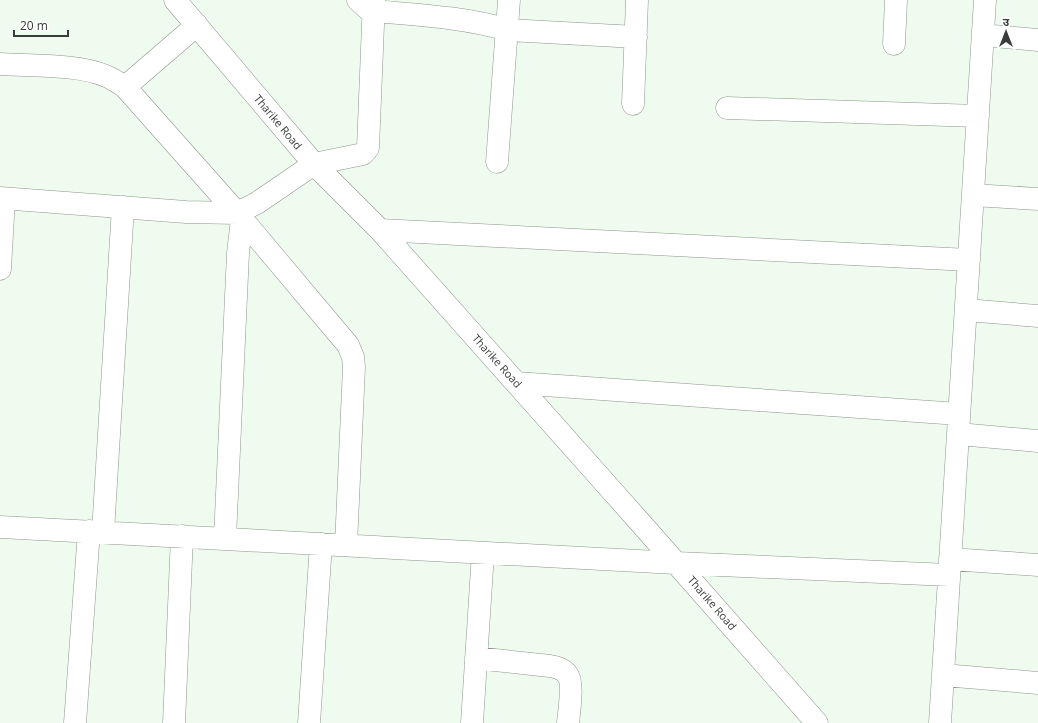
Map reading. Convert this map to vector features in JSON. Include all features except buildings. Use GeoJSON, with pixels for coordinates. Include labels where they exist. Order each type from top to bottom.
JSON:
{"type":"FeatureCollection","features":[{"type":"Feature","properties":{"kind":"street","name":"Tharike Road"},"geometry":{"type":"LineString","coordinates":[[175,0],[314,164],[380,230],[817,723]]}},
{"type":"Feature","properties":{"kind":"street"},"geometry":{"type":"LineString","coordinates":[[497,162],[510,0]]}},
{"type":"Feature","properties":{"kind":"street"},"geometry":{"type":"LineString","coordinates":[[633,104],[637,0]]}},
{"type":"Feature","properties":{"kind":"street"},"geometry":{"type":"LineString","coordinates":[[894,44],[896,0]]}},
{"type":"Feature","properties":{"kind":"street"},"geometry":{"type":"LineString","coordinates":[[940,723],[985,0]]}},
{"type":"Feature","properties":{"kind":"street"},"geometry":{"type":"LineString","coordinates":[[0,269],[2,199],[240,216],[314,164],[358,156],[366,152],[368,148],[369,4],[469,21],[508,30],[636,37]]}},
{"type":"Feature","properties":{"kind":"street"},"geometry":{"type":"LineString","coordinates":[[125,87],[196,25]]}},
{"type":"Feature","properties":{"kind":"street"},"geometry":{"type":"LineString","coordinates":[[983,35],[1038,40]]}},
{"type":"Feature","properties":{"kind":"street"},"geometry":{"type":"LineString","coordinates":[[0,64],[74,68],[91,71],[107,76],[125,87],[240,216],[348,346],[351,351],[354,367],[346,545]]}},
{"type":"Feature","properties":{"kind":"street"},"geometry":{"type":"LineString","coordinates":[[727,108],[978,116]]}},
{"type":"Feature","properties":{"kind":"street"},"geometry":{"type":"LineString","coordinates":[[973,195],[1038,199]]}},
{"type":"Feature","properties":{"kind":"street"},"geometry":{"type":"LineString","coordinates":[[75,723],[96,532],[123,207]]}},
{"type":"Feature","properties":{"kind":"street"},"geometry":{"type":"LineString","coordinates":[[226,538],[240,216]]}},
{"type":"Feature","properties":{"kind":"street"},"geometry":{"type":"LineString","coordinates":[[380,230],[969,260]]}},
{"type":"Feature","properties":{"kind":"street"},"geometry":{"type":"LineString","coordinates":[[966,310],[1038,316]]}},
{"type":"Feature","properties":{"kind":"street"},"geometry":{"type":"LineString","coordinates":[[516,383],[959,424],[1038,440]]}},
{"type":"Feature","properties":{"kind":"street"},"geometry":{"type":"LineString","coordinates":[[0,527],[676,563],[950,567],[1038,565]]}},
{"type":"Feature","properties":{"kind":"street"},"geometry":{"type":"LineString","coordinates":[[174,723],[182,536]]}},
{"type":"Feature","properties":{"kind":"street"},"geometry":{"type":"LineString","coordinates":[[309,723],[321,544]]}},
{"type":"Feature","properties":{"kind":"street"},"geometry":{"type":"LineString","coordinates":[[472,723],[483,553]]}},
{"type":"Feature","properties":{"kind":"street"},"geometry":{"type":"LineString","coordinates":[[476,658],[560,668],[568,674],[570,682],[568,723]]}},
{"type":"Feature","properties":{"kind":"street"},"geometry":{"type":"LineString","coordinates":[[943,675],[1038,683]]}}]}
